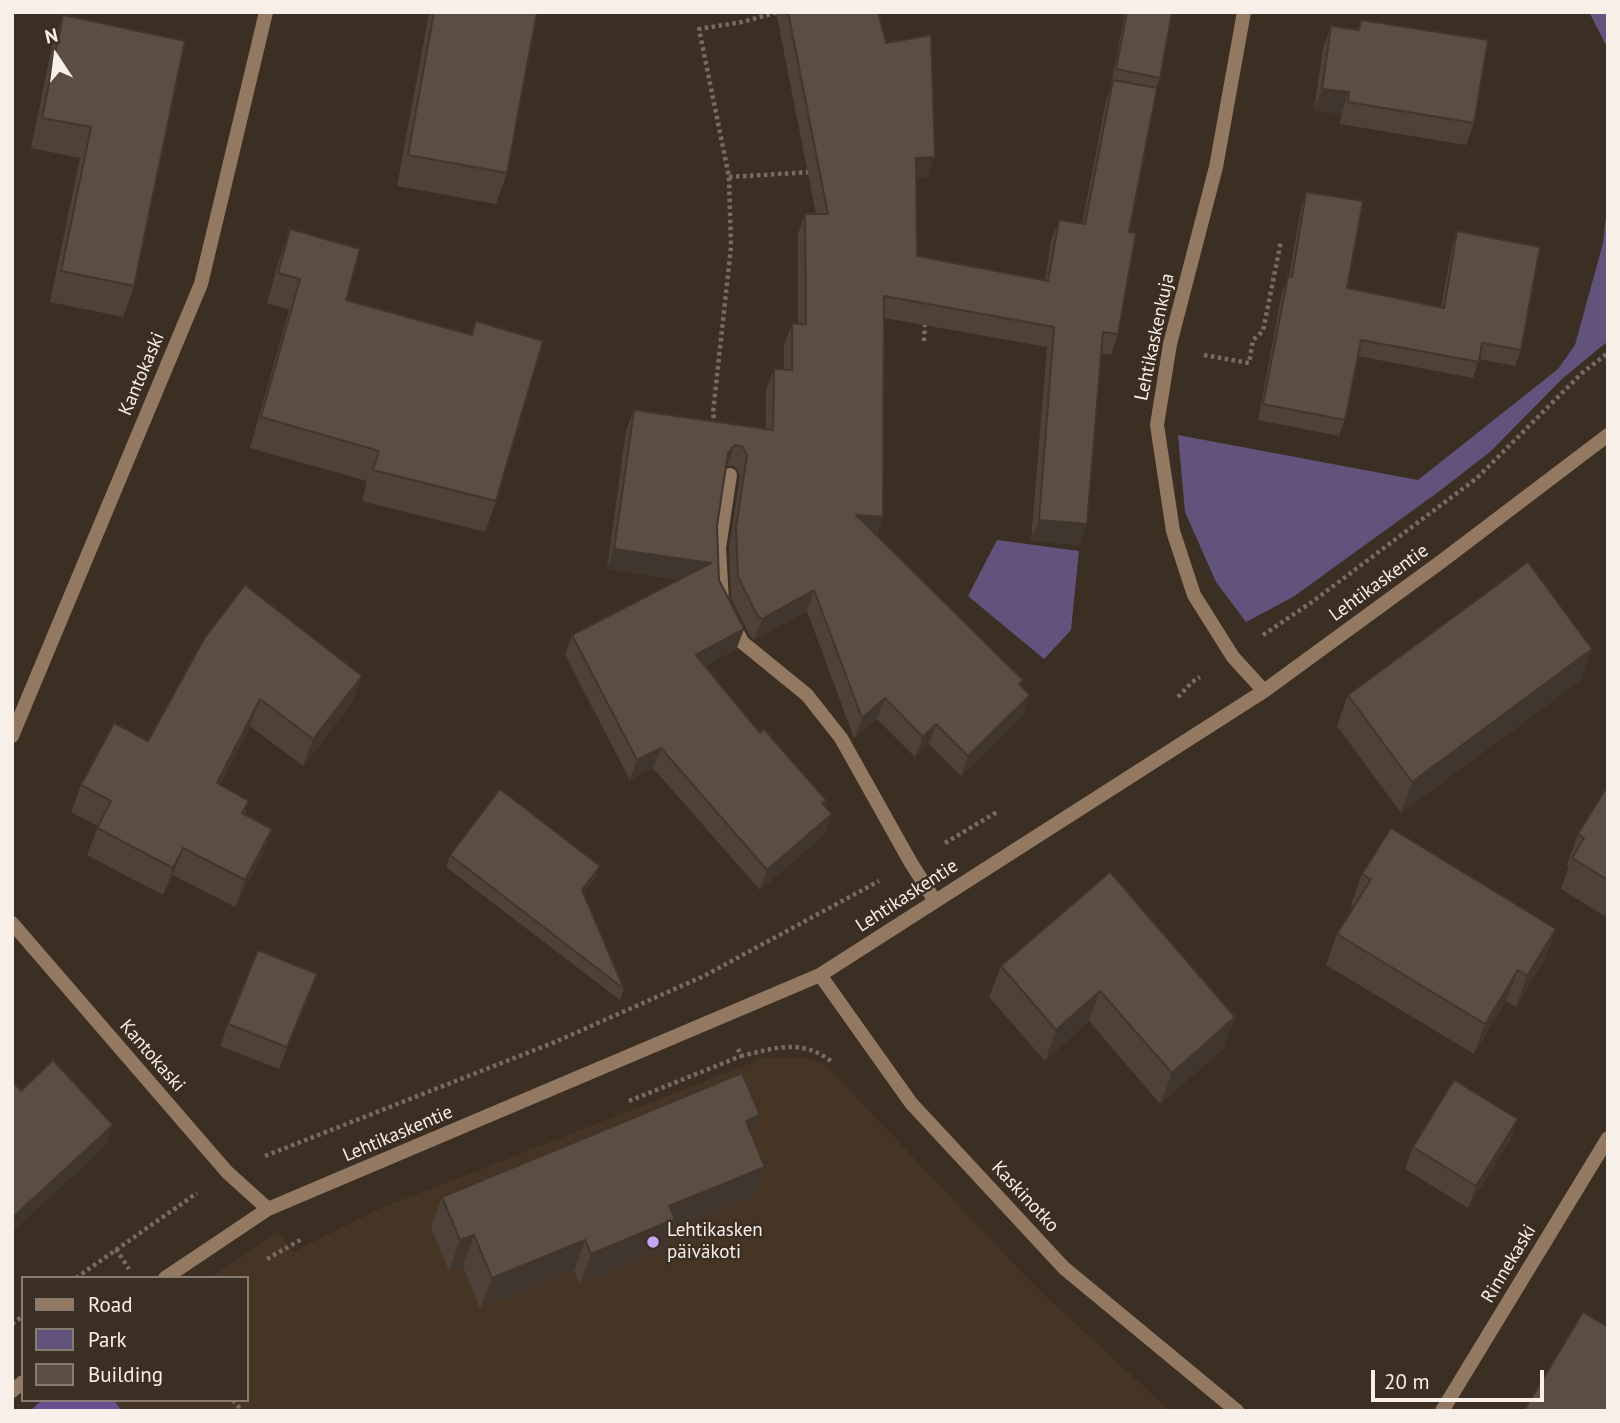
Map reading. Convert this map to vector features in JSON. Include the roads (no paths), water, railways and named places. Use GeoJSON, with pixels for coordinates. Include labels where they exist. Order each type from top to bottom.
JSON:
{"type":"FeatureCollection","features":[{"type":"Feature","properties":{"kind":"street","name":"Kantokaski"},"geometry":{"type":"LineString","coordinates":[[12,736],[201,284],[266,12]]}},
{"type":"Feature","properties":{"kind":"street","name":"Lehtikaskenkuja"},"geometry":{"type":"LineString","coordinates":[[1244,12],[1216,167],[1169,349],[1157,425],[1173,531],[1194,594],[1233,657],[1264,691]]}},
{"type":"Feature","properties":{"kind":"street","name":"Lehtikaskentie"},"geometry":{"type":"LineString","coordinates":[[168,1276],[268,1209],[820,975],[1264,691],[1608,435]]}},
{"type":"Feature","properties":{"kind":"street"},"geometry":{"type":"LineString","coordinates":[[730,475],[719,548],[721,600],[742,642],[807,695],[841,738],[935,901]]}},
{"type":"Feature","properties":{"kind":"street","name":"Kantokaski"},"geometry":{"type":"LineString","coordinates":[[12,923],[227,1172],[268,1209]]}},
{"type":"Feature","properties":{"kind":"street","name":"Kaskinotko"},"geometry":{"type":"LineString","coordinates":[[820,975],[911,1103],[1064,1268],[1237,1411]]}},
{"type":"Feature","properties":{"kind":"street","name":"Rinnekaski"},"geometry":{"type":"LineString","coordinates":[[1442,1411],[1608,1138]]}},
{"type":"Feature","properties":{"kind":"place","name":"Lehtikasken päiväkoti"},"geometry":{"type":"Point","coordinates":[653,1242]}}]}
